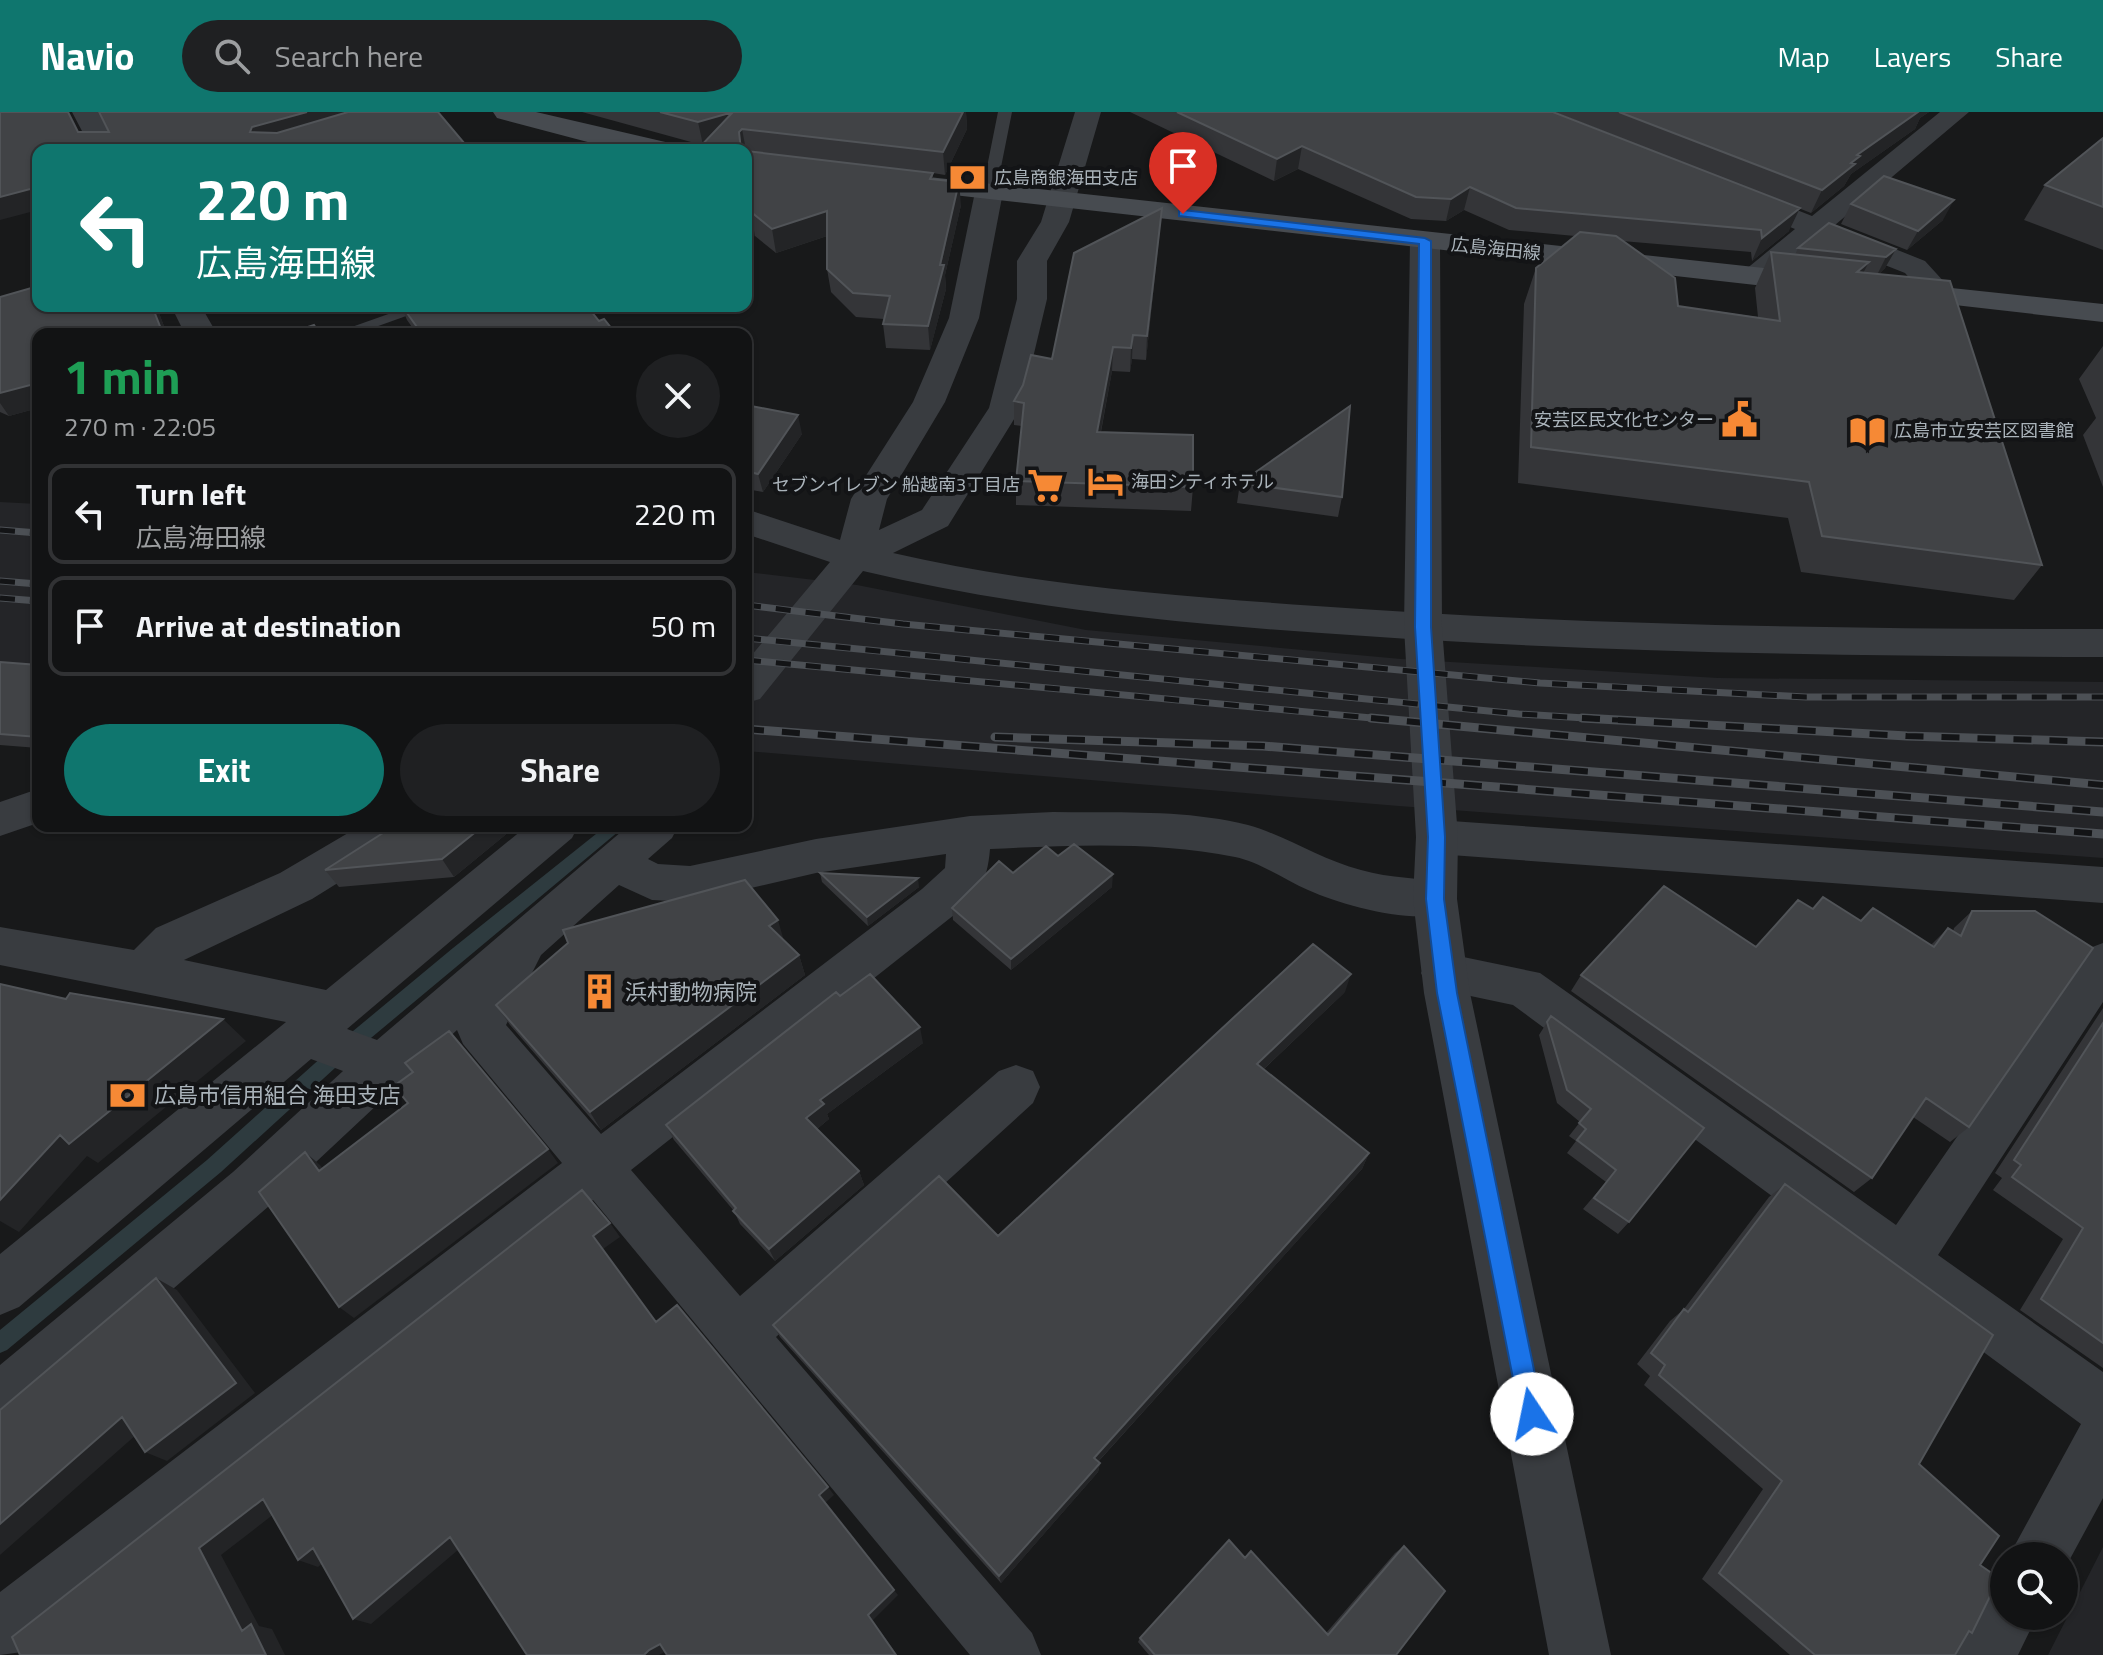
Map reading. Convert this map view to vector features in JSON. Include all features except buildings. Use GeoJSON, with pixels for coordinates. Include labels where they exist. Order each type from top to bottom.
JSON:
{"type":"FeatureCollection","features":[{"type":"Feature","properties":{"kind":"main road"},"geometry":{"type":"LineString","coordinates":[[506,112],[628,144]]}},
{"type":"Feature","properties":{"kind":"main road","name":"広島海田線"},"geometry":{"type":"LineString","coordinates":[[874,179],[997,193],[1057,191],[1425,241],[2103,313]]}},
{"type":"Feature","properties":{"kind":"street"},"geometry":{"type":"LineString","coordinates":[[85,112],[102,144]]}},
{"type":"Feature","properties":{"kind":"street"},"geometry":{"type":"LineString","coordinates":[[854,557],[935,518],[1005,408],[1032,299],[1032,261],[1055,222],[1057,160],[1068,112]]}},
{"type":"Feature","properties":{"kind":"street"},"geometry":{"type":"LineString","coordinates":[[1057,191],[1088,112]]}},
{"type":"Feature","properties":{"kind":"street"},"geometry":{"type":"LineString","coordinates":[[1756,276],[1956,112]]}},
{"type":"Feature","properties":{"kind":"street"},"geometry":{"type":"LineString","coordinates":[[1714,187],[1915,267],[1942,296]]}},
{"type":"Feature","properties":{"kind":"street"},"geometry":{"type":"LineString","coordinates":[[752,682],[854,557],[869,499],[929,402],[964,318],[997,193]]}},
{"type":"Feature","properties":{"kind":"street"},"geometry":{"type":"LineString","coordinates":[[1425,241],[1423,627],[1437,837],[1435,899],[1444,973],[1580,1655]]}},
{"type":"Feature","properties":{"kind":"street"},"geometry":{"type":"LineString","coordinates":[[752,523],[854,557],[925,573],[1108,600],[1423,627],[1755,642],[2103,643]]}},
{"type":"Feature","properties":{"kind":"street"},"geometry":{"type":"LineString","coordinates":[[0,819],[32,808]]}},
{"type":"Feature","properties":{"kind":"street"},"geometry":{"type":"LineString","coordinates":[[615,863],[652,882],[690,884],[816,856],[970,833],[1053,829],[1184,832],[1246,842],[1327,879],[1373,892],[1435,899]]}},
{"type":"Feature","properties":{"kind":"street"},"geometry":{"type":"LineString","coordinates":[[143,971],[172,942],[296,886],[385,832]]}},
{"type":"Feature","properties":{"kind":"street"},"geometry":{"type":"LineString","coordinates":[[0,1401],[251,1189],[354,1042],[551,832]]}},
{"type":"Feature","properties":{"kind":"street"},"geometry":{"type":"LineString","coordinates":[[0,1288],[354,1042],[527,937],[650,832]]}},
{"type":"Feature","properties":{"kind":"street"},"geometry":{"type":"LineString","coordinates":[[0,1630],[938,902],[966,875],[970,833]]}},
{"type":"Feature","properties":{"kind":"street"},"geometry":{"type":"LineString","coordinates":[[1437,837],[2103,885]]}},
{"type":"Feature","properties":{"kind":"street"},"geometry":{"type":"LineString","coordinates":[[480,1029],[527,937]]}},
{"type":"Feature","properties":{"kind":"street"},"geometry":{"type":"LineString","coordinates":[[0,946],[143,971],[354,1042],[480,1029]]}},
{"type":"Feature","properties":{"kind":"street"},"geometry":{"type":"LineString","coordinates":[[1904,1259],[2103,963]]}},
{"type":"Feature","properties":{"kind":"street"},"geometry":{"type":"LineString","coordinates":[[1444,973],[1524,987],[1904,1259],[2103,1406]]}},
{"type":"Feature","properties":{"kind":"street"},"geometry":{"type":"LineString","coordinates":[[480,1029],[1010,1655]]}},
{"type":"Feature","properties":{"kind":"street"},"geometry":{"type":"LineString","coordinates":[[738,1334],[1016,1087]]}},
{"type":"Feature","properties":{"kind":"street"},"geometry":{"type":"LineString","coordinates":[[2047,1542],[2103,1441]]}},
{"type":"Feature","properties":{"kind":"street"},"geometry":{"type":"LineString","coordinates":[[1984,1655],[1998,1630]]}},
{"type":"Feature","properties":{"kind":"lane"},"geometry":{"type":"LineString","coordinates":[[997,193],[1005,112]]}},
{"type":"Feature","properties":{"kind":"lane"},"geometry":{"type":"LineString","coordinates":[[358,328],[408,312]]}},
{"type":"Feature","properties":{"kind":"shaded area"},"geometry":{"type":"Polygon","coordinates":[[[0,502],[32,504],[32,698],[0,695],[0,502]]]}},
{"type":"Feature","properties":{"kind":"shaded area"},"geometry":{"type":"Polygon","coordinates":[[[752,573],[857,585],[1086,630],[1401,659],[1718,678],[2103,682],[2103,858],[1399,806],[752,752],[752,573]]]}},
{"type":"Feature","properties":{"kind":"shaded area"},"geometry":{"type":"Polygon","coordinates":[[[2103,1547],[2103,1655],[2048,1655],[2061,1630],[2078,1630],[2078,1596],[2103,1547]]]}},
{"type":"Feature","properties":{"kind":"waterway"},"geometry":{"type":"LineString","coordinates":[[0,1343],[214,1166],[329,1062],[459,953],[610,832]]}},
{"type":"Feature","properties":{"kind":"railway"},"geometry":{"type":"LineString","coordinates":[[0,530],[32,533]]}},
{"type":"Feature","properties":{"kind":"railway"},"geometry":{"type":"LineString","coordinates":[[0,581],[32,584]]}},
{"type":"Feature","properties":{"kind":"railway"},"geometry":{"type":"LineString","coordinates":[[0,598],[32,601]]}},
{"type":"Feature","properties":{"kind":"railway"},"geometry":{"type":"LineString","coordinates":[[752,606],[903,624],[1540,683],[1806,697],[2103,697]]}},
{"type":"Feature","properties":{"kind":"railway"},"geometry":{"type":"LineString","coordinates":[[752,639],[1519,714],[1617,720]]}},
{"type":"Feature","properties":{"kind":"railway"},"geometry":{"type":"LineString","coordinates":[[752,661],[1393,720]]}},
{"type":"Feature","properties":{"kind":"railway"},"geometry":{"type":"LineString","coordinates":[[1371,718],[2103,785]]}},
{"type":"Feature","properties":{"kind":"railway"},"geometry":{"type":"LineString","coordinates":[[1582,718],[1617,720]]}},
{"type":"Feature","properties":{"kind":"railway"},"geometry":{"type":"LineString","coordinates":[[1617,720],[1907,736],[2103,742]]}},
{"type":"Feature","properties":{"kind":"railway"},"geometry":{"type":"LineString","coordinates":[[752,729],[2103,834]]}},
{"type":"Feature","properties":{"kind":"railway"},"geometry":{"type":"LineString","coordinates":[[995,737],[1263,746],[2103,812]]}},
{"type":"Feature","properties":{"kind":"place","name":"広島商銀海田支店"},"geometry":{"type":"Point","coordinates":[968,178]}},
{"type":"Feature","properties":{"kind":"place","name":"安芸区民文化センター"},"geometry":{"type":"Point","coordinates":[1740,420]}},
{"type":"Feature","properties":{"kind":"place","name":"広島市立安芸区図書館"},"geometry":{"type":"Point","coordinates":[1868,431]}},
{"type":"Feature","properties":{"kind":"place","name":"海田シティホテル"},"geometry":{"type":"Point","coordinates":[1105,482]}},
{"type":"Feature","properties":{"kind":"place","name":"セブンイレブン 船越南3丁目店"},"geometry":{"type":"Point","coordinates":[1046,485]}},
{"type":"Feature","properties":{"kind":"place","name":"浜村動物病院"},"geometry":{"type":"Point","coordinates":[599,992]}},
{"type":"Feature","properties":{"kind":"place","name":"広島市信用組合 海田支店"},"geometry":{"type":"Point","coordinates":[128,1095]}},
{"type":"Feature","properties":{"kind":"route"},"geometry":{"type":"LineString","coordinates":[[1183,214],[1425,241],[1423,627],[1437,837],[1435,899],[1447,993],[1532,1414]]}}]}
